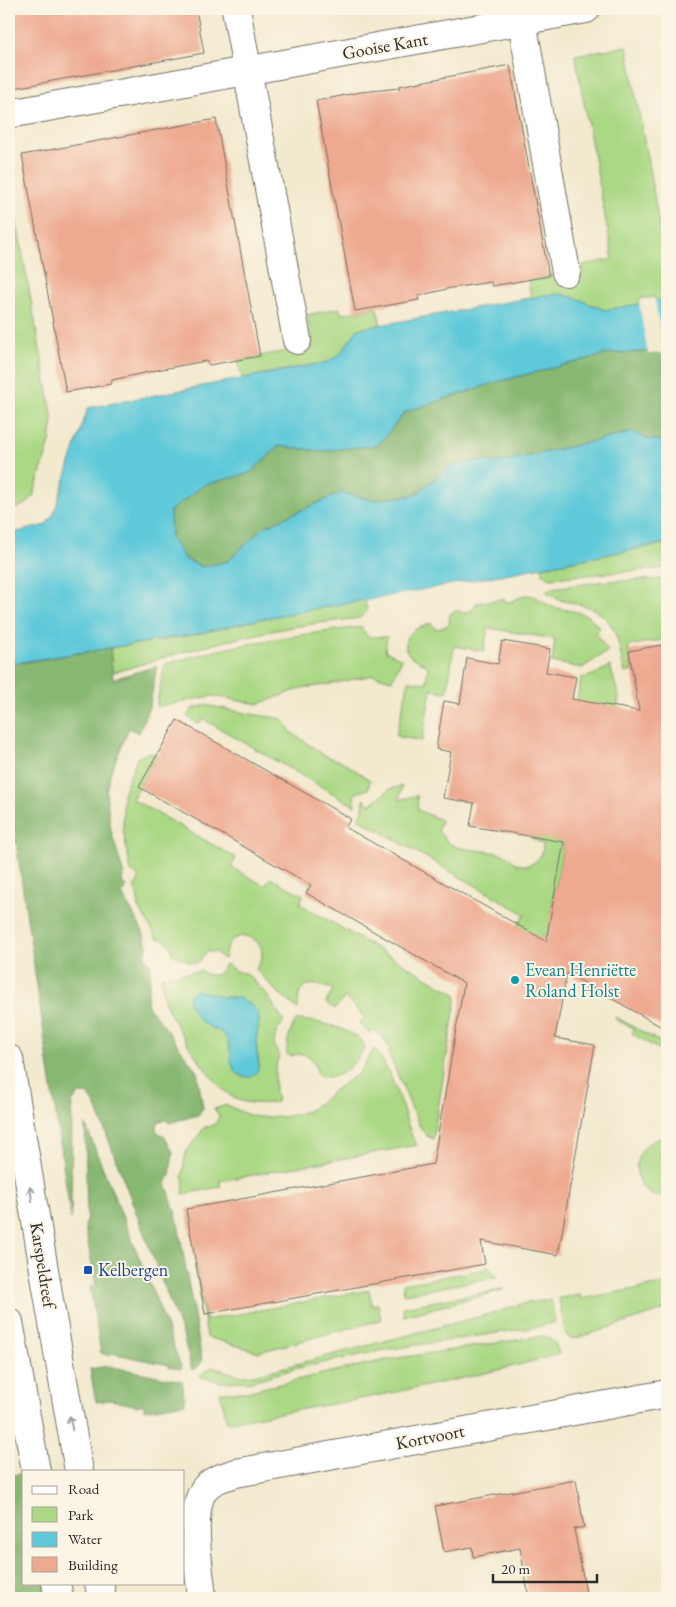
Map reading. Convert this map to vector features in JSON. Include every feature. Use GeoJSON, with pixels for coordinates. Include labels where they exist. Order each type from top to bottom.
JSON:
{"type":"FeatureCollection","features":[{"type":"Feature","properties":{"kind":"street"},"geometry":{"type":"LineString","coordinates":[[236,9],[297,340]]}},
{"type":"Feature","properties":{"kind":"street","name":"Gooise Kant"},"geometry":{"type":"LineString","coordinates":[[9,114],[248,71],[521,15],[586,9]]}},
{"type":"Feature","properties":{"kind":"street"},"geometry":{"type":"LineString","coordinates":[[521,15],[566,272]]}},
{"type":"Feature","properties":{"kind":"street","name":"Karspeldreef"},"geometry":{"type":"LineString","coordinates":[[9,1059],[79,1470]]}},
{"type":"Feature","properties":{"kind":"street"},"geometry":{"type":"LineString","coordinates":[[9,1322],[36,1470]]}},
{"type":"Feature","properties":{"kind":"street","name":"Kortvoort"},"geometry":{"type":"LineString","coordinates":[[202,1598],[195,1521],[200,1496],[208,1486],[222,1477],[667,1394]]}},
{"type":"Feature","properties":{"kind":"street"},"geometry":{"type":"LineString","coordinates":[[56,1584],[59,1598]]}},
{"type":"Feature","properties":{"kind":"street"},"geometry":{"type":"LineString","coordinates":[[99,1584],[102,1598]]}},
{"type":"Feature","properties":{"kind":"green space"},"geometry":{"type":"Polygon","coordinates":[[[627,46],[667,269],[667,299],[655,302],[654,297],[639,299],[639,305],[605,310],[545,295],[531,298],[528,280],[583,269],[583,265],[613,259],[575,55],[627,46]]]}},
{"type":"Feature","properties":{"kind":"green space"},"geometry":{"type":"Polygon","coordinates":[[[9,180],[53,420],[50,442],[33,497],[26,504],[15,509],[9,504],[9,430],[12,412],[9,387],[9,180]]]}},
{"type":"Feature","properties":{"kind":"green space"},"geometry":{"type":"Polygon","coordinates":[[[340,308],[341,314],[377,308],[381,325],[358,329],[340,354],[328,362],[242,378],[238,360],[313,346],[307,315],[340,308]]]}},
{"type":"Feature","properties":{"kind":"green space"},"geometry":{"type":"Polygon","coordinates":[[[667,351],[667,442],[646,439],[634,432],[503,462],[476,461],[450,466],[415,495],[373,500],[341,493],[264,527],[228,561],[202,567],[185,559],[171,539],[170,511],[204,485],[250,473],[279,446],[321,451],[377,445],[405,412],[497,382],[611,353],[667,351]]]}},
{"type":"Feature","properties":{"kind":"green space"},"geometry":{"type":"Polygon","coordinates":[[[667,543],[667,568],[551,578],[543,574],[542,567],[667,543]]]}},
{"type":"Feature","properties":{"kind":"green space"},"geometry":{"type":"Polygon","coordinates":[[[667,579],[667,639],[628,646],[632,671],[625,673],[617,639],[609,621],[591,608],[561,600],[546,591],[552,588],[609,581],[667,579]]]}},
{"type":"Feature","properties":{"kind":"green space"},"geometry":{"type":"Polygon","coordinates":[[[526,595],[536,597],[551,606],[581,613],[589,617],[599,628],[596,634],[608,651],[582,668],[552,662],[555,639],[488,628],[484,651],[454,646],[447,692],[431,690],[422,741],[396,736],[409,681],[426,683],[428,666],[410,656],[406,649],[406,638],[414,630],[431,623],[434,628],[438,629],[449,625],[452,612],[465,613],[474,609],[476,603],[503,599],[507,602],[526,595]]]}},
{"type":"Feature","properties":{"kind":"green space"},"geometry":{"type":"Polygon","coordinates":[[[365,599],[367,611],[360,618],[246,636],[112,673],[110,648],[192,635],[265,618],[365,599]]]}},
{"type":"Feature","properties":{"kind":"green space"},"geometry":{"type":"Polygon","coordinates":[[[361,627],[368,637],[387,637],[385,651],[402,659],[392,680],[373,675],[302,688],[259,704],[212,696],[156,707],[165,664],[213,651],[262,641],[361,627]]]}},
{"type":"Feature","properties":{"kind":"green space"},"geometry":{"type":"Polygon","coordinates":[[[110,648],[113,679],[157,666],[150,704],[139,733],[129,728],[111,771],[106,792],[111,831],[124,875],[122,881],[126,887],[122,894],[143,932],[147,945],[145,957],[151,966],[147,1005],[197,1072],[203,1108],[198,1115],[169,1123],[166,1120],[159,1121],[156,1128],[157,1132],[164,1136],[173,1152],[170,1175],[166,1183],[177,1218],[202,1361],[199,1366],[192,1370],[184,1339],[95,1104],[87,1094],[79,1094],[72,1102],[71,1219],[9,794],[9,665],[110,648]]]}},
{"type":"Feature","properties":{"kind":"green space"},"geometry":{"type":"Polygon","coordinates":[[[610,666],[619,697],[612,741],[573,724],[581,678],[593,675],[610,666]]]}},
{"type":"Feature","properties":{"kind":"green space"},"geometry":{"type":"Polygon","coordinates":[[[206,705],[283,719],[291,732],[324,755],[343,762],[370,780],[368,789],[354,794],[355,806],[203,719],[199,724],[187,717],[192,709],[206,705]]]}},
{"type":"Feature","properties":{"kind":"green space"},"geometry":{"type":"Polygon","coordinates":[[[150,752],[157,756],[132,799],[236,858],[231,867],[265,886],[270,878],[303,895],[300,904],[457,995],[433,1139],[426,1135],[419,1125],[388,1052],[391,1050],[381,1035],[374,1030],[370,1034],[359,1023],[365,1018],[345,997],[335,1009],[326,1003],[333,989],[318,985],[306,986],[300,993],[298,1009],[273,988],[256,969],[262,958],[261,948],[257,941],[250,937],[241,936],[233,939],[227,946],[225,958],[213,952],[207,952],[200,961],[194,963],[172,954],[168,943],[157,938],[139,908],[137,893],[134,887],[139,880],[137,875],[131,871],[123,830],[123,793],[137,758],[150,752]]]}},
{"type":"Feature","properties":{"kind":"green space"},"geometry":{"type":"Polygon","coordinates":[[[402,786],[399,800],[417,795],[418,810],[441,820],[438,831],[450,844],[457,847],[506,855],[516,863],[523,865],[532,864],[536,861],[543,849],[543,844],[528,836],[570,808],[551,912],[563,931],[529,940],[518,925],[525,914],[359,819],[363,811],[364,799],[370,805],[390,789],[402,786]]]}},
{"type":"Feature","properties":{"kind":"green space"},"geometry":{"type":"Polygon","coordinates":[[[227,964],[235,971],[246,973],[267,995],[284,1022],[276,1034],[274,1042],[279,1055],[275,1078],[277,1102],[248,1103],[237,1100],[223,1090],[202,1065],[181,1034],[167,1006],[163,995],[162,976],[201,971],[208,975],[216,975],[227,964]],[[224,997],[219,1030],[227,1038],[230,1050],[259,1066],[256,1042],[259,1021],[234,997],[224,997]]]}},
{"type":"Feature","properties":{"kind":"green space"},"geometry":{"type":"Polygon","coordinates":[[[616,1017],[667,1046],[667,1054],[632,1034],[634,1029],[615,1019],[616,1017]]]}},
{"type":"Feature","properties":{"kind":"green space"},"geometry":{"type":"Polygon","coordinates":[[[296,1021],[316,1022],[341,1029],[363,1042],[365,1049],[345,1071],[333,1076],[318,1075],[315,1064],[310,1057],[302,1054],[290,1056],[287,1054],[290,1033],[296,1021]]]}},
{"type":"Feature","properties":{"kind":"green space"},"geometry":{"type":"Polygon","coordinates":[[[374,1049],[391,1077],[412,1137],[417,1145],[220,1181],[220,1187],[183,1194],[184,1180],[182,1177],[186,1152],[205,1127],[211,1126],[216,1122],[219,1115],[214,1109],[227,1105],[256,1117],[285,1117],[307,1111],[359,1073],[374,1049]]]}},
{"type":"Feature","properties":{"kind":"green space"},"geometry":{"type":"Polygon","coordinates":[[[85,1124],[160,1309],[181,1369],[111,1353],[110,1356],[101,1353],[90,1287],[96,1286],[85,1227],[87,1216],[85,1124]]]}},
{"type":"Feature","properties":{"kind":"green space"},"geometry":{"type":"Polygon","coordinates":[[[667,1137],[667,1198],[654,1196],[644,1189],[637,1169],[638,1158],[644,1148],[654,1140],[667,1137]]]}},
{"type":"Feature","properties":{"kind":"green space"},"geometry":{"type":"Polygon","coordinates":[[[195,1265],[206,1320],[369,1290],[372,1305],[378,1304],[381,1320],[259,1352],[207,1337],[195,1265]]]}},
{"type":"Feature","properties":{"kind":"green space"},"geometry":{"type":"Polygon","coordinates":[[[486,1265],[498,1277],[404,1294],[403,1284],[486,1269],[486,1265]]]}},
{"type":"Feature","properties":{"kind":"green space"},"geometry":{"type":"Polygon","coordinates":[[[667,1283],[667,1309],[574,1339],[567,1336],[559,1298],[580,1295],[581,1299],[667,1283]]]}},
{"type":"Feature","properties":{"kind":"green space"},"geometry":{"type":"Polygon","coordinates":[[[503,1290],[404,1316],[403,1307],[503,1290]]]}},
{"type":"Feature","properties":{"kind":"green space"},"geometry":{"type":"Polygon","coordinates":[[[551,1300],[555,1322],[537,1327],[384,1350],[298,1368],[251,1381],[221,1382],[199,1376],[212,1367],[242,1376],[254,1375],[497,1312],[525,1303],[551,1300]]]}},
{"type":"Feature","properties":{"kind":"green space"},"geometry":{"type":"Polygon","coordinates":[[[542,1336],[554,1342],[559,1354],[435,1384],[310,1408],[227,1422],[220,1392],[246,1392],[386,1360],[542,1336]]]}},
{"type":"Feature","properties":{"kind":"green space"},"geometry":{"type":"Polygon","coordinates":[[[108,1366],[182,1381],[185,1403],[145,1410],[143,1404],[137,1406],[111,1400],[96,1402],[90,1369],[108,1366]]]}},
{"type":"Feature","properties":{"kind":"green space"},"geometry":{"type":"Polygon","coordinates":[[[22,1473],[22,1584],[50,1584],[52,1598],[9,1598],[9,1476],[22,1473]]]}},
{"type":"Feature","properties":{"kind":"water"},"geometry":{"type":"Polygon","coordinates":[[[561,294],[605,310],[667,299],[667,351],[611,353],[497,382],[405,412],[378,445],[321,451],[279,446],[250,473],[204,485],[170,511],[171,539],[185,559],[202,567],[228,561],[264,527],[341,493],[373,500],[415,495],[450,466],[476,461],[503,462],[634,432],[646,439],[667,442],[667,543],[365,601],[265,618],[192,635],[9,664],[9,534],[46,525],[54,513],[88,408],[328,362],[340,354],[358,329],[545,295],[561,294]]]}},
{"type":"Feature","properties":{"kind":"water"},"geometry":{"type":"Polygon","coordinates":[[[197,990],[224,997],[240,998],[252,1006],[258,1013],[259,1021],[256,1042],[259,1066],[257,1072],[251,1077],[242,1076],[237,1073],[233,1068],[230,1048],[225,1036],[204,1024],[194,1012],[189,997],[191,993],[197,990]]]}},
{"type":"Feature","properties":{"kind":"pier"},"geometry":{"type":"Polygon","coordinates":[[[655,299],[664,353],[648,354],[639,302],[655,299]]]}},
{"type":"Feature","properties":{"kind":"pier"},"geometry":{"type":"Polygon","coordinates":[[[542,568],[543,571],[366,604],[365,601],[542,568]]]}},
{"type":"Feature","properties":{"kind":"building"},"geometry":{"type":"Polygon","coordinates":[[[9,9],[196,9],[204,53],[9,89],[9,9]]]}},
{"type":"Feature","properties":{"kind":"building"},"geometry":{"type":"Polygon","coordinates":[[[510,65],[549,276],[492,286],[491,282],[451,288],[418,296],[419,300],[355,311],[316,101],[361,92],[400,88],[399,86],[510,65]]]}},
{"type":"Feature","properties":{"kind":"building"},"geometry":{"type":"Polygon","coordinates":[[[216,119],[260,356],[209,365],[206,361],[162,369],[112,380],[111,384],[66,392],[22,155],[216,119]]]}},
{"type":"Feature","properties":{"kind":"building","name":"Evean Henriëtte Roland Holst"},"geometry":{"type":"Polygon","coordinates":[[[502,641],[550,649],[546,672],[576,677],[572,699],[639,711],[629,651],[667,644],[667,1030],[567,973],[555,1038],[595,1045],[558,1255],[481,1241],[485,1264],[205,1314],[186,1209],[433,1164],[464,983],[306,893],[311,885],[139,787],[177,720],[351,819],[345,827],[546,941],[564,842],[470,826],[474,803],[443,798],[451,752],[436,749],[444,701],[460,704],[467,658],[498,664],[502,641]]]}},
{"type":"Feature","properties":{"kind":"building"},"geometry":{"type":"Polygon","coordinates":[[[576,1480],[584,1527],[574,1529],[587,1598],[529,1598],[520,1548],[473,1557],[472,1547],[444,1552],[435,1506],[576,1480]]]}},
{"type":"Feature","properties":{"kind":"place","name":"Evean Henriëtte Roland Holst"},"geometry":{"type":"Point","coordinates":[515,980]}},
{"type":"Feature","properties":{"kind":"place","name":"Kelbergen"},"geometry":{"type":"Point","coordinates":[88,1270]}}]}
